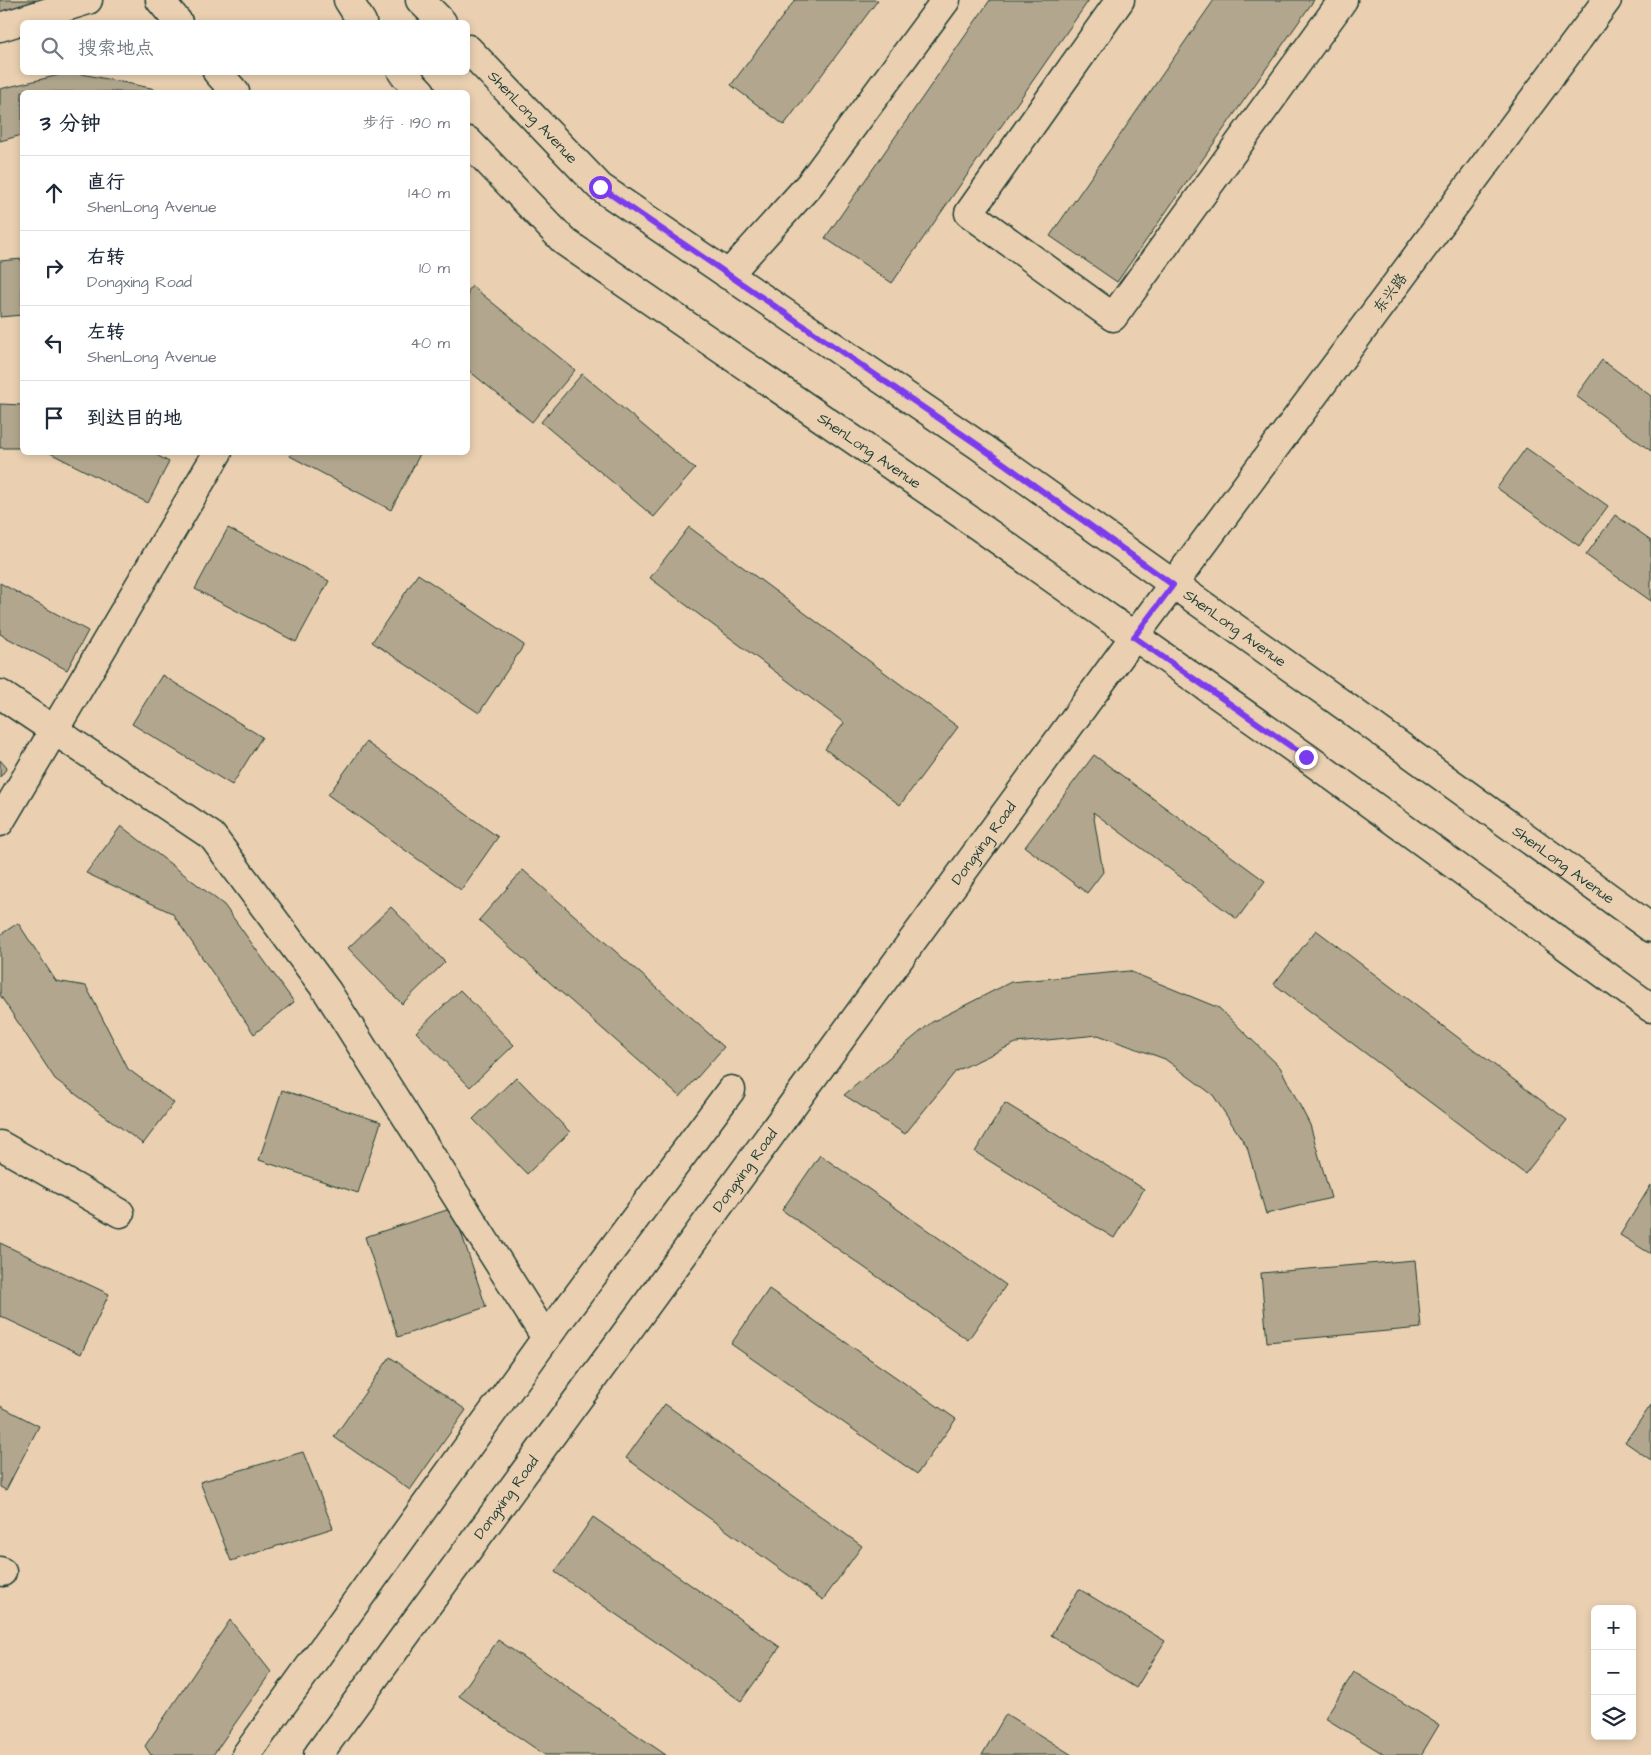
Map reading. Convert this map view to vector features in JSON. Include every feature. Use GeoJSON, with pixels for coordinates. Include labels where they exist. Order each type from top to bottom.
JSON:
{"type":"FeatureCollection","features":[{"type":"Feature","properties":{"kind":"main road"},"geometry":{"type":"LineString","coordinates":[[23,20],[88,0]]}},
{"type":"Feature","properties":{"kind":"main road"},"geometry":{"type":"LineString","coordinates":[[160,0],[176,20]]}},
{"type":"Feature","properties":{"kind":"main road"},"geometry":{"type":"LineString","coordinates":[[348,0],[361,20]]}},
{"type":"Feature","properties":{"kind":"main road"},"geometry":{"type":"LineString","coordinates":[[420,0],[440,20]]}},
{"type":"Feature","properties":{"kind":"main road"},"geometry":{"type":"LineString","coordinates":[[728,275],[810,184],[946,0]]}},
{"type":"Feature","properties":{"kind":"main road"},"geometry":{"type":"LineString","coordinates":[[1120,0],[969,213],[1113,317],[1343,0]]}},
{"type":"Feature","properties":{"kind":"main road","name":"东兴路"},"geometry":{"type":"LineString","coordinates":[[1173,585],[1607,0]]}},
{"type":"Feature","properties":{"kind":"main road"},"geometry":{"type":"LineString","coordinates":[[0,27],[20,21]]}},
{"type":"Feature","properties":{"kind":"main road","name":"ShenLong Avenue"},"geometry":{"type":"LineString","coordinates":[[470,51],[600,187],[978,445],[1349,709],[1651,928]]}},
{"type":"Feature","properties":{"kind":"main road"},"geometry":{"type":"LineString","coordinates":[[220,75],[234,90]]}},
{"type":"Feature","properties":{"kind":"main road","name":"ShenLong Avenue"},"geometry":{"type":"LineString","coordinates":[[470,142],[565,242],[940,499],[1306,757],[1651,1008]]}},
{"type":"Feature","properties":{"kind":"main road"},"geometry":{"type":"LineString","coordinates":[[6,812],[216,455]]}},
{"type":"Feature","properties":{"kind":"main road","name":"Dongxing Road"},"geometry":{"type":"LineString","coordinates":[[318,1755],[1173,585]]}},
{"type":"Feature","properties":{"kind":"main road"},"geometry":{"type":"LineString","coordinates":[[0,694],[212,836],[327,991],[546,1338]]}},
{"type":"Feature","properties":{"kind":"main road"},"geometry":{"type":"LineString","coordinates":[[246,1755],[546,1338],[731,1090]]}},
{"type":"Feature","properties":{"kind":"main road"},"geometry":{"type":"LineString","coordinates":[[0,1145],[120,1213]]}},
{"type":"Feature","properties":{"kind":"building"},"geometry":{"type":"Polygon","coordinates":[[[0,0],[36,0],[0,14],[0,0]]]}},
{"type":"Feature","properties":{"kind":"building"},"geometry":{"type":"Polygon","coordinates":[[[795,0],[878,0],[784,125],[731,85],[795,0]]]}},
{"type":"Feature","properties":{"kind":"building"},"geometry":{"type":"Polygon","coordinates":[[[990,0],[1089,0],[892,283],[825,238],[990,0]]]}},
{"type":"Feature","properties":{"kind":"building"},"geometry":{"type":"Polygon","coordinates":[[[1214,0],[1314,0],[1117,282],[1050,236],[1214,0]]]}},
{"type":"Feature","properties":{"kind":"building"},"geometry":{"type":"Polygon","coordinates":[[[59,75],[87,75],[155,90],[20,90],[20,136],[0,141],[0,89],[59,75]]]}},
{"type":"Feature","properties":{"kind":"building"},"geometry":{"type":"Polygon","coordinates":[[[20,259],[20,315],[0,317],[0,261],[20,259]]]}},
{"type":"Feature","properties":{"kind":"building"},"geometry":{"type":"Polygon","coordinates":[[[472,286],[575,370],[532,422],[470,372],[470,288],[472,286]]]}},
{"type":"Feature","properties":{"kind":"building"},"geometry":{"type":"Polygon","coordinates":[[[1602,360],[1651,396],[1651,451],[1576,396],[1602,360]]]}},
{"type":"Feature","properties":{"kind":"building"},"geometry":{"type":"Polygon","coordinates":[[[582,374],[695,469],[654,517],[541,422],[582,374]]]}},
{"type":"Feature","properties":{"kind":"building"},"geometry":{"type":"Polygon","coordinates":[[[0,404],[20,405],[20,448],[0,448],[0,404]]]}},
{"type":"Feature","properties":{"kind":"building"},"geometry":{"type":"Polygon","coordinates":[[[1526,448],[1608,506],[1579,546],[1497,488],[1526,448]]]}},
{"type":"Feature","properties":{"kind":"building"},"geometry":{"type":"Polygon","coordinates":[[[54,455],[156,455],[169,462],[148,503],[54,455]]]}},
{"type":"Feature","properties":{"kind":"building"},"geometry":{"type":"Polygon","coordinates":[[[290,455],[419,455],[391,510],[290,455]]]}},
{"type":"Feature","properties":{"kind":"building"},"geometry":{"type":"Polygon","coordinates":[[[1615,515],[1651,540],[1651,601],[1586,555],[1615,515]]]}},
{"type":"Feature","properties":{"kind":"building"},"geometry":{"type":"Polygon","coordinates":[[[689,527],[958,727],[900,805],[825,749],[844,723],[650,578],[689,527]]]}},
{"type":"Feature","properties":{"kind":"building"},"geometry":{"type":"Polygon","coordinates":[[[228,528],[329,581],[296,642],[195,589],[228,528]]]}},
{"type":"Feature","properties":{"kind":"building"},"geometry":{"type":"Polygon","coordinates":[[[418,574],[524,645],[479,713],[372,642],[418,574]]]}},
{"type":"Feature","properties":{"kind":"building"},"geometry":{"type":"Polygon","coordinates":[[[0,583],[88,631],[67,670],[0,634],[0,583]]]}},
{"type":"Feature","properties":{"kind":"building"},"geometry":{"type":"Polygon","coordinates":[[[162,675],[262,737],[232,785],[132,724],[162,675]]]}},
{"type":"Feature","properties":{"kind":"building"},"geometry":{"type":"Polygon","coordinates":[[[366,742],[498,837],[461,890],[328,795],[366,742]]]}},
{"type":"Feature","properties":{"kind":"building"},"geometry":{"type":"Polygon","coordinates":[[[1094,755],[1265,881],[1237,919],[1093,812],[1103,872],[1087,893],[1025,847],[1094,755]]]}},
{"type":"Feature","properties":{"kind":"building"},"geometry":{"type":"Polygon","coordinates":[[[0,760],[7,768],[0,777],[0,760]]]}},
{"type":"Feature","properties":{"kind":"building"},"geometry":{"type":"Polygon","coordinates":[[[121,826],[224,905],[294,1002],[254,1034],[172,913],[86,873],[121,826]]]}},
{"type":"Feature","properties":{"kind":"building"},"geometry":{"type":"Polygon","coordinates":[[[523,870],[724,1047],[680,1097],[479,920],[523,870]]]}},
{"type":"Feature","properties":{"kind":"building"},"geometry":{"type":"Polygon","coordinates":[[[391,907],[445,962],[402,1004],[348,948],[391,907]]]}},
{"type":"Feature","properties":{"kind":"building"},"geometry":{"type":"Polygon","coordinates":[[[18,923],[56,981],[86,986],[128,1069],[174,1103],[143,1144],[55,1079],[0,995],[0,935],[18,923]]]}},
{"type":"Feature","properties":{"kind":"building"},"geometry":{"type":"Polygon","coordinates":[[[1316,930],[1567,1120],[1525,1174],[1274,984],[1316,930]]]}},
{"type":"Feature","properties":{"kind":"building"},"geometry":{"type":"Polygon","coordinates":[[[1129,971],[1219,1008],[1280,1067],[1310,1125],[1331,1198],[1266,1214],[1247,1147],[1213,1095],[1165,1059],[1098,1035],[1016,1043],[956,1071],[905,1134],[844,1095],[932,1022],[1011,982],[1129,971]]]}},
{"type":"Feature","properties":{"kind":"building"},"geometry":{"type":"Polygon","coordinates":[[[460,990],[514,1045],[470,1087],[416,1032],[460,990]]]}},
{"type":"Feature","properties":{"kind":"building"},"geometry":{"type":"Polygon","coordinates":[[[516,1077],[570,1132],[527,1174],[473,1119],[516,1077]]]}},
{"type":"Feature","properties":{"kind":"building"},"geometry":{"type":"Polygon","coordinates":[[[282,1090],[381,1122],[358,1193],[259,1160],[282,1090]]]}},
{"type":"Feature","properties":{"kind":"building"},"geometry":{"type":"Polygon","coordinates":[[[1005,1103],[1144,1189],[1114,1238],[975,1152],[1005,1103]]]}},
{"type":"Feature","properties":{"kind":"building"},"geometry":{"type":"Polygon","coordinates":[[[820,1155],[1006,1285],[968,1340],[782,1210],[820,1155]]]}},
{"type":"Feature","properties":{"kind":"building"},"geometry":{"type":"Polygon","coordinates":[[[1651,1185],[1651,1254],[1620,1235],[1651,1185]]]}},
{"type":"Feature","properties":{"kind":"building"},"geometry":{"type":"Polygon","coordinates":[[[453,1208],[486,1307],[398,1337],[365,1237],[453,1208]]]}},
{"type":"Feature","properties":{"kind":"building"},"geometry":{"type":"Polygon","coordinates":[[[0,1243],[109,1294],[81,1354],[0,1316],[0,1243]]]}},
{"type":"Feature","properties":{"kind":"building"},"geometry":{"type":"Polygon","coordinates":[[[1415,1260],[1421,1328],[1267,1342],[1261,1273],[1415,1260]]]}},
{"type":"Feature","properties":{"kind":"building"},"geometry":{"type":"Polygon","coordinates":[[[769,1289],[956,1419],[917,1474],[731,1344],[769,1289]]]}},
{"type":"Feature","properties":{"kind":"building"},"geometry":{"type":"Polygon","coordinates":[[[390,1357],[466,1410],[410,1490],[334,1437],[390,1357]]]}},
{"type":"Feature","properties":{"kind":"building"},"geometry":{"type":"Polygon","coordinates":[[[665,1404],[862,1546],[823,1600],[626,1458],[665,1404]]]}},
{"type":"Feature","properties":{"kind":"building"},"geometry":{"type":"Polygon","coordinates":[[[1651,1405],[1651,1460],[1625,1442],[1651,1405]]]}},
{"type":"Feature","properties":{"kind":"building"},"geometry":{"type":"Polygon","coordinates":[[[0,1406],[39,1426],[6,1490],[0,1487],[0,1406]]]}},
{"type":"Feature","properties":{"kind":"building"},"geometry":{"type":"Polygon","coordinates":[[[303,1452],[333,1528],[231,1561],[200,1482],[303,1452]]]}},
{"type":"Feature","properties":{"kind":"building"},"geometry":{"type":"Polygon","coordinates":[[[593,1517],[780,1647],[741,1701],[555,1572],[593,1517]]]}},
{"type":"Feature","properties":{"kind":"building"},"geometry":{"type":"Polygon","coordinates":[[[1079,1589],[1165,1641],[1136,1688],[1051,1635],[1079,1589]]]}},
{"type":"Feature","properties":{"kind":"building"},"geometry":{"type":"Polygon","coordinates":[[[230,1620],[271,1672],[213,1755],[151,1755],[145,1746],[230,1620]]]}},
{"type":"Feature","properties":{"kind":"building"},"geometry":{"type":"Polygon","coordinates":[[[498,1640],[666,1755],[545,1755],[459,1696],[498,1640]]]}},
{"type":"Feature","properties":{"kind":"building"},"geometry":{"type":"Polygon","coordinates":[[[1354,1672],[1439,1725],[1421,1755],[1385,1755],[1325,1718],[1354,1672]]]}},
{"type":"Feature","properties":{"kind":"building"},"geometry":{"type":"Polygon","coordinates":[[[1006,1714],[1072,1755],[982,1755],[1006,1714]]]}},
{"type":"Feature","properties":{"kind":"route"},"geometry":{"type":"LineString","coordinates":[[600,187],[978,445],[1173,585],[1134,637],[1306,757]]}}]}
